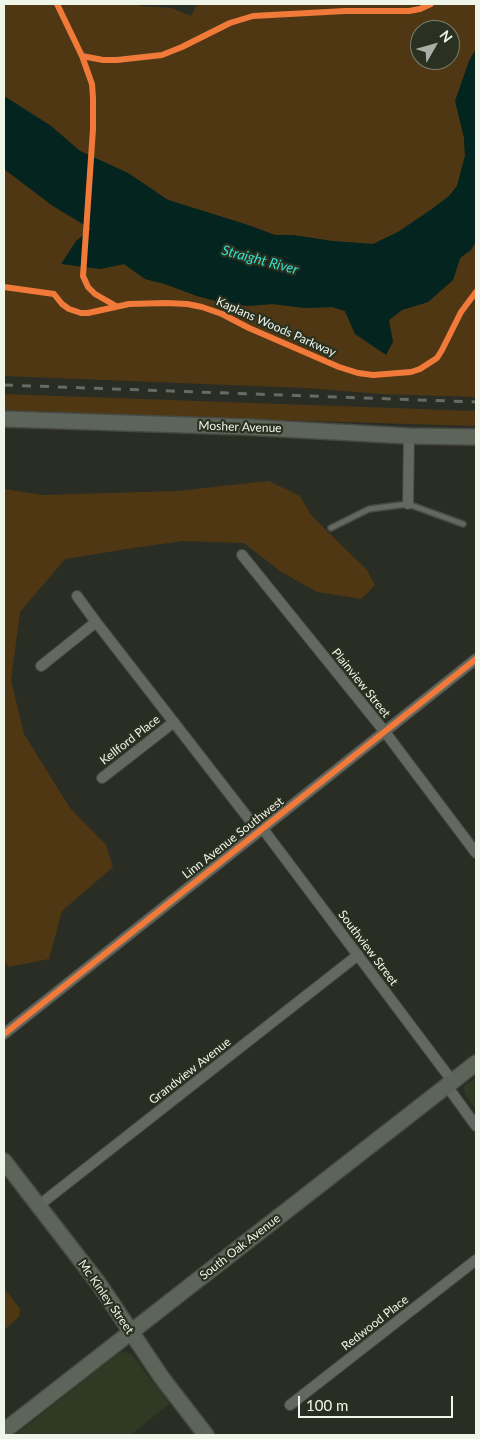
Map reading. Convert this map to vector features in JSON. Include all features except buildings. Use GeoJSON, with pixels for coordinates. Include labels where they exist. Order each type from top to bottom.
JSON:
{"type":"FeatureCollection","features":[{"type":"Feature","properties":{"kind":"street","name":"Mosher Avenue"},"geometry":{"type":"LineString","coordinates":[[4,419],[246,427],[409,436],[476,437]]}},
{"type":"Feature","properties":{"kind":"street"},"geometry":{"type":"LineString","coordinates":[[408,504],[409,436]]}},
{"type":"Feature","properties":{"kind":"street","name":"Plainview Street"},"geometry":{"type":"LineString","coordinates":[[242,555],[385,732],[476,854]]}},
{"type":"Feature","properties":{"kind":"street","name":"Southview Street"},"geometry":{"type":"LineString","coordinates":[[77,596],[358,955],[450,1084],[476,1126]]}},
{"type":"Feature","properties":{"kind":"street"},"geometry":{"type":"LineString","coordinates":[[41,666],[96,622]]}},
{"type":"Feature","properties":{"kind":"street","name":"Linn Avenue Southwest"},"geometry":{"type":"LineString","coordinates":[[4,1034],[476,659]]}},
{"type":"Feature","properties":{"kind":"street","name":"Kellford Place"},"geometry":{"type":"LineString","coordinates":[[102,778],[174,722]]}},
{"type":"Feature","properties":{"kind":"street","name":"Grandview Avenue"},"geometry":{"type":"LineString","coordinates":[[38,1206],[358,955]]}},
{"type":"Feature","properties":{"kind":"street","name":"South Oak Avenue"},"geometry":{"type":"LineString","coordinates":[[4,1431],[476,1063]]}},
{"type":"Feature","properties":{"kind":"street","name":"Mc Kinley Street"},"geometry":{"type":"LineString","coordinates":[[4,1161],[99,1284],[162,1378],[206,1435]]}},
{"type":"Feature","properties":{"kind":"street","name":"Redwood Place"},"geometry":{"type":"LineString","coordinates":[[290,1405],[476,1260]]}},
{"type":"Feature","properties":{"kind":"lane"},"geometry":{"type":"LineString","coordinates":[[331,528],[370,509],[408,504],[463,524]]}},
{"type":"Feature","properties":{"kind":"shaded area"},"geometry":{"type":"Polygon","coordinates":[[[4,4],[132,4],[171,8],[191,16],[197,4],[476,4],[476,49],[469,61],[464,138],[465,156],[457,186],[449,196],[432,209],[398,232],[373,244],[332,241],[293,235],[275,235],[168,200],[128,173],[80,151],[51,126],[4,96],[4,4]]]}},
{"type":"Feature","properties":{"kind":"shaded area"},"geometry":{"type":"Polygon","coordinates":[[[4,169],[53,206],[91,229],[76,241],[100,269],[124,264],[145,279],[197,296],[247,306],[272,304],[305,308],[332,307],[345,311],[355,334],[393,342],[388,321],[402,310],[428,302],[453,280],[461,257],[471,250],[476,241],[476,397],[4,376],[4,169]]]}},
{"type":"Feature","properties":{"kind":"shaded area"},"geometry":{"type":"Polygon","coordinates":[[[4,394],[476,411],[476,426],[4,410],[4,394]]]}},
{"type":"Feature","properties":{"kind":"shaded area"},"geometry":{"type":"Polygon","coordinates":[[[269,481],[300,496],[311,515],[367,570],[375,585],[361,599],[317,592],[280,571],[244,543],[184,541],[65,559],[20,612],[11,680],[24,734],[70,808],[106,845],[113,867],[62,911],[49,959],[9,967],[4,962],[4,489],[42,495],[177,491],[269,481]]]}},
{"type":"Feature","properties":{"kind":"shaded area"},"geometry":{"type":"Polygon","coordinates":[[[476,1078],[476,1110],[465,1094],[464,1086],[476,1078]]]}},
{"type":"Feature","properties":{"kind":"shaded area"},"geometry":{"type":"Polygon","coordinates":[[[4,1288],[20,1309],[19,1317],[4,1330],[4,1288]]]}},
{"type":"Feature","properties":{"kind":"shaded area"},"geometry":{"type":"Polygon","coordinates":[[[125,1351],[132,1355],[170,1404],[130,1435],[15,1435],[115,1356],[125,1351]]]}},
{"type":"Feature","properties":{"kind":"water","name":"Straight River"},"geometry":{"type":"Polygon","coordinates":[[[476,49],[476,241],[471,250],[460,258],[453,280],[428,302],[402,310],[389,320],[393,342],[386,355],[355,334],[345,311],[332,307],[305,308],[272,304],[247,306],[219,302],[145,279],[124,264],[100,269],[61,264],[76,241],[91,229],[53,206],[4,169],[4,96],[51,126],[80,151],[128,173],[168,200],[275,235],[293,235],[332,241],[373,244],[398,232],[432,209],[449,196],[457,186],[465,156],[464,138],[455,101],[469,61],[476,49]]]}},
{"type":"Feature","properties":{"kind":"railway"},"geometry":{"type":"LineString","coordinates":[[4,385],[476,402]]}},
{"type":"Feature","properties":{"kind":"cycle path"},"geometry":{"type":"LineString","coordinates":[[57,4],[82,56],[92,84],[93,129],[83,276],[88,287],[95,294],[116,306]]}},
{"type":"Feature","properties":{"kind":"cycle path"},"geometry":{"type":"LineString","coordinates":[[82,56],[103,60],[117,60],[162,55],[230,23],[253,16],[345,11],[409,11],[431,4]]}},
{"type":"Feature","properties":{"kind":"cycle path","name":"Kaplans Woods Parkway"},"geometry":{"type":"LineString","coordinates":[[4,287],[54,294],[69,309],[81,313],[129,304],[166,303],[202,307],[222,314],[249,328],[339,367],[373,375],[411,372],[420,369],[437,358],[461,312],[476,292]]}},
{"type":"Feature","properties":{"kind":"cycle path"},"geometry":{"type":"LineString","coordinates":[[4,1034],[476,659]]}}]}
